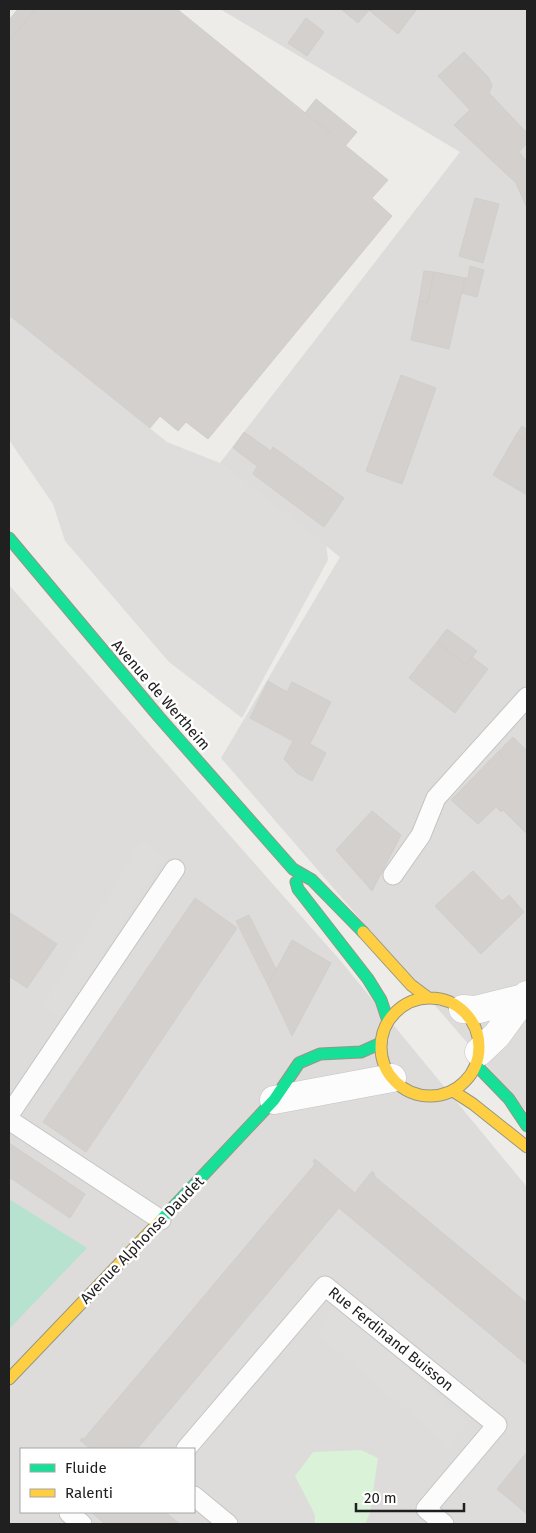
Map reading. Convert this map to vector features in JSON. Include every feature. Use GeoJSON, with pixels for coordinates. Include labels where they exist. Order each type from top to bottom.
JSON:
{"type":"FeatureCollection","features":[{"type":"Feature","properties":{"kind":"street","name":"Avenue de Wertheim"},"geometry":{"type":"LineString","coordinates":[[9,538],[159,716],[293,869],[312,880],[372,941],[411,985],[427,997]]}},
{"type":"Feature","properties":{"kind":"street","name":"Avenue de Wertheim"},"geometry":{"type":"LineString","coordinates":[[293,869],[298,889],[372,985],[388,1021]]}},
{"type":"Feature","properties":{"kind":"street"},"geometry":{"type":"LineString","coordinates":[[463,1009],[474,1010],[525,996]]}},
{"type":"Feature","properties":{"kind":"street"},"geometry":{"type":"LineString","coordinates":[[525,996],[478,1059],[470,1076],[453,1091],[437,1096],[420,1095],[405,1089],[392,1078],[385,1068],[381,1056],[383,1032],[388,1021],[398,1008],[412,1000],[427,997],[440,998],[452,1002],[463,1009],[473,1022],[479,1037],[478,1059],[510,1099],[527,1126]]}},
{"type":"Feature","properties":{"kind":"street","name":"Avenue Alphonse Daudet"},"geometry":{"type":"LineString","coordinates":[[9,1379],[274,1100],[299,1063],[320,1054],[361,1052],[381,1043]]}},
{"type":"Feature","properties":{"kind":"street"},"geometry":{"type":"LineString","coordinates":[[274,1100],[392,1078]]}},
{"type":"Feature","properties":{"kind":"street"},"geometry":{"type":"LineString","coordinates":[[453,1091],[473,1104],[527,1147]]}},
{"type":"Feature","properties":{"kind":"lane"},"geometry":{"type":"LineString","coordinates":[[393,875],[421,834],[436,798],[527,697]]}},
{"type":"Feature","properties":{"kind":"lane"},"geometry":{"type":"LineString","coordinates":[[9,1116],[175,869]]}},
{"type":"Feature","properties":{"kind":"lane"},"geometry":{"type":"LineString","coordinates":[[9,1120],[161,1220]]}},
{"type":"Feature","properties":{"kind":"lane","name":"Rue Ferdinand Buisson"},"geometry":{"type":"LineString","coordinates":[[187,1448],[325,1286],[497,1425],[426,1509],[444,1524]]}},
{"type":"Feature","properties":{"kind":"lane"},"geometry":{"type":"LineString","coordinates":[[195,1497],[228,1524]]}},
{"type":"Feature","properties":{"kind":"shaded area"},"geometry":{"type":"Polygon","coordinates":[[[220,9],[527,9],[527,1112],[221,758],[340,557],[220,463],[460,152],[220,9]]]}},
{"type":"Feature","properties":{"kind":"shaded area"},"geometry":{"type":"Polygon","coordinates":[[[9,315],[167,442],[220,463],[326,544],[328,560],[242,718],[169,662],[65,541],[53,504],[9,440],[9,315]]]}},
{"type":"Feature","properties":{"kind":"shaded area"},"geometry":{"type":"Polygon","coordinates":[[[9,585],[339,959],[527,1187],[527,1524],[9,1524],[9,585]]]}},
{"type":"Feature","properties":{"kind":"shaded area"},"geometry":{"type":"Polygon","coordinates":[[[141,840],[164,858],[62,1019],[44,1005],[141,840]]]}},
{"type":"Feature","properties":{"kind":"shaded area"},"geometry":{"type":"Polygon","coordinates":[[[334,1304],[468,1422],[449,1446],[318,1334],[334,1304]]]}},
{"type":"Feature","properties":{"kind":"green space"},"geometry":{"type":"Polygon","coordinates":[[[9,1199],[87,1248],[9,1329],[9,1199]]]}},
{"type":"Feature","properties":{"kind":"green space"},"geometry":{"type":"Polygon","coordinates":[[[361,1450],[378,1458],[370,1513],[365,1524],[315,1524],[315,1515],[295,1476],[313,1452],[361,1450]]]}},
{"type":"Feature","properties":{"kind":"building"},"geometry":{"type":"Polygon","coordinates":[[[18,9],[36,9],[9,41],[9,20],[18,9]]]}},
{"type":"Feature","properties":{"kind":"building"},"geometry":{"type":"Polygon","coordinates":[[[36,9],[177,9],[388,180],[372,198],[392,216],[208,439],[186,422],[178,431],[160,416],[150,428],[9,315],[9,41],[36,9]]]}},
{"type":"Feature","properties":{"kind":"building"},"geometry":{"type":"Polygon","coordinates":[[[341,9],[417,9],[398,34],[369,10],[358,23],[341,9]]]}},
{"type":"Feature","properties":{"kind":"building"},"geometry":{"type":"Polygon","coordinates":[[[306,18],[324,32],[307,56],[288,43],[306,18]]]}},
{"type":"Feature","properties":{"kind":"building"},"geometry":{"type":"Polygon","coordinates":[[[464,52],[489,78],[492,86],[489,93],[527,133],[527,143],[519,152],[527,162],[527,172],[516,183],[454,125],[470,110],[438,76],[464,52]]]}},
{"type":"Feature","properties":{"kind":"building"},"geometry":{"type":"Polygon","coordinates":[[[316,99],[357,132],[346,145],[305,113],[316,99]]]}},
{"type":"Feature","properties":{"kind":"building"},"geometry":{"type":"Polygon","coordinates":[[[527,172],[527,208],[516,183],[527,172]]]}},
{"type":"Feature","properties":{"kind":"building"},"geometry":{"type":"Polygon","coordinates":[[[475,198],[499,204],[483,263],[459,256],[475,198]]]}},
{"type":"Feature","properties":{"kind":"building"},"geometry":{"type":"Polygon","coordinates":[[[470,266],[484,270],[477,297],[462,293],[470,266]]]}},
{"type":"Feature","properties":{"kind":"building"},"geometry":{"type":"Polygon","coordinates":[[[424,271],[434,272],[428,303],[419,301],[424,271]]]}},
{"type":"Feature","properties":{"kind":"building"},"geometry":{"type":"Polygon","coordinates":[[[434,272],[465,278],[449,349],[411,340],[419,301],[428,303],[434,272]]]}},
{"type":"Feature","properties":{"kind":"building"},"geometry":{"type":"Polygon","coordinates":[[[401,375],[436,388],[402,484],[366,471],[401,375]]]}},
{"type":"Feature","properties":{"kind":"building"},"geometry":{"type":"Polygon","coordinates":[[[522,426],[527,429],[527,442],[516,435],[522,426]]]}},
{"type":"Feature","properties":{"kind":"building"},"geometry":{"type":"Polygon","coordinates":[[[244,432],[271,451],[273,447],[344,498],[324,527],[253,474],[257,466],[233,448],[244,432]]]}},
{"type":"Feature","properties":{"kind":"building"},"geometry":{"type":"Polygon","coordinates":[[[516,435],[527,442],[527,495],[493,475],[516,435]]]}},
{"type":"Feature","properties":{"kind":"building"},"geometry":{"type":"Polygon","coordinates":[[[447,629],[477,651],[466,665],[437,642],[447,629]]]}},
{"type":"Feature","properties":{"kind":"building"},"geometry":{"type":"Polygon","coordinates":[[[437,642],[466,665],[472,657],[488,669],[455,713],[409,678],[437,642]]]}},
{"type":"Feature","properties":{"kind":"building"},"geometry":{"type":"Polygon","coordinates":[[[268,681],[287,692],[292,682],[331,702],[310,744],[326,753],[312,781],[297,773],[284,759],[293,741],[250,718],[268,681]]]}},
{"type":"Feature","properties":{"kind":"building"},"geometry":{"type":"Polygon","coordinates":[[[513,737],[527,751],[527,781],[498,752],[513,737]]]}},
{"type":"Feature","properties":{"kind":"building"},"geometry":{"type":"Polygon","coordinates":[[[498,752],[527,781],[527,834],[503,810],[501,812],[496,807],[478,824],[451,800],[498,752]]]}},
{"type":"Feature","properties":{"kind":"building"},"geometry":{"type":"Polygon","coordinates":[[[372,811],[401,835],[372,891],[336,850],[372,811]]]}},
{"type":"Feature","properties":{"kind":"building"},"geometry":{"type":"Polygon","coordinates":[[[473,871],[502,901],[509,895],[524,912],[481,954],[435,906],[473,871]]]}},
{"type":"Feature","properties":{"kind":"building"},"geometry":{"type":"Polygon","coordinates":[[[195,898],[237,928],[86,1152],[43,1122],[195,898]]]}},
{"type":"Feature","properties":{"kind":"building"},"geometry":{"type":"Polygon","coordinates":[[[9,912],[57,944],[27,988],[9,976],[9,912]]]}},
{"type":"Feature","properties":{"kind":"building"},"geometry":{"type":"Polygon","coordinates":[[[249,915],[276,969],[268,985],[236,921],[249,915]]]}},
{"type":"Feature","properties":{"kind":"building"},"geometry":{"type":"Polygon","coordinates":[[[292,940],[331,963],[292,1036],[268,985],[292,940]]]}},
{"type":"Feature","properties":{"kind":"building"},"geometry":{"type":"Polygon","coordinates":[[[9,1143],[85,1194],[70,1218],[9,1177],[9,1143]]]}},
{"type":"Feature","properties":{"kind":"building"},"geometry":{"type":"Polygon","coordinates":[[[315,1159],[355,1193],[372,1171],[375,1174],[374,1176],[527,1303],[527,1365],[339,1208],[138,1448],[89,1448],[80,1440],[84,1439],[315,1164],[313,1161],[315,1159]]]}},
{"type":"Feature","properties":{"kind":"building"},"geometry":{"type":"Polygon","coordinates":[[[527,1452],[527,1514],[497,1489],[527,1452]]]}},
{"type":"Feature","properties":{"kind":"building"},"geometry":{"type":"Polygon","coordinates":[[[92,1513],[166,1513],[180,1524],[105,1524],[92,1513]]]}},
{"type":"Feature","properties":{"kind":"traffic: fast"},"geometry":{"type":"LineString","coordinates":[[9,538],[159,717],[293,869],[312,880],[363,932]]}},
{"type":"Feature","properties":{"kind":"traffic: fast"},"geometry":{"type":"LineString","coordinates":[[296,882],[298,889],[368,979],[381,1000],[388,1021]]}},
{"type":"Feature","properties":{"kind":"traffic: fast"},"geometry":{"type":"LineString","coordinates":[[161,1220],[274,1100],[299,1063],[320,1054],[361,1052],[381,1043]]}},
{"type":"Feature","properties":{"kind":"traffic: fast"},"geometry":{"type":"LineString","coordinates":[[476,1065],[509,1099],[527,1126]]}},
{"type":"Feature","properties":{"kind":"traffic: slow"},"geometry":{"type":"LineString","coordinates":[[363,932],[411,985],[427,997]]}},
{"type":"Feature","properties":{"kind":"traffic: slow"},"geometry":{"type":"LineString","coordinates":[[430,998],[449,1001],[465,1012],[476,1028],[479,1047],[476,1066],[465,1082],[449,1093],[430,1096],[411,1093],[395,1082],[384,1066],[381,1047],[384,1028],[395,1012],[411,1001],[430,998]]}},
{"type":"Feature","properties":{"kind":"traffic: slow"},"geometry":{"type":"LineString","coordinates":[[453,1091],[473,1104],[527,1147]]}},
{"type":"Feature","properties":{"kind":"traffic: slow"},"geometry":{"type":"LineString","coordinates":[[9,1379],[161,1220]]}}]}
